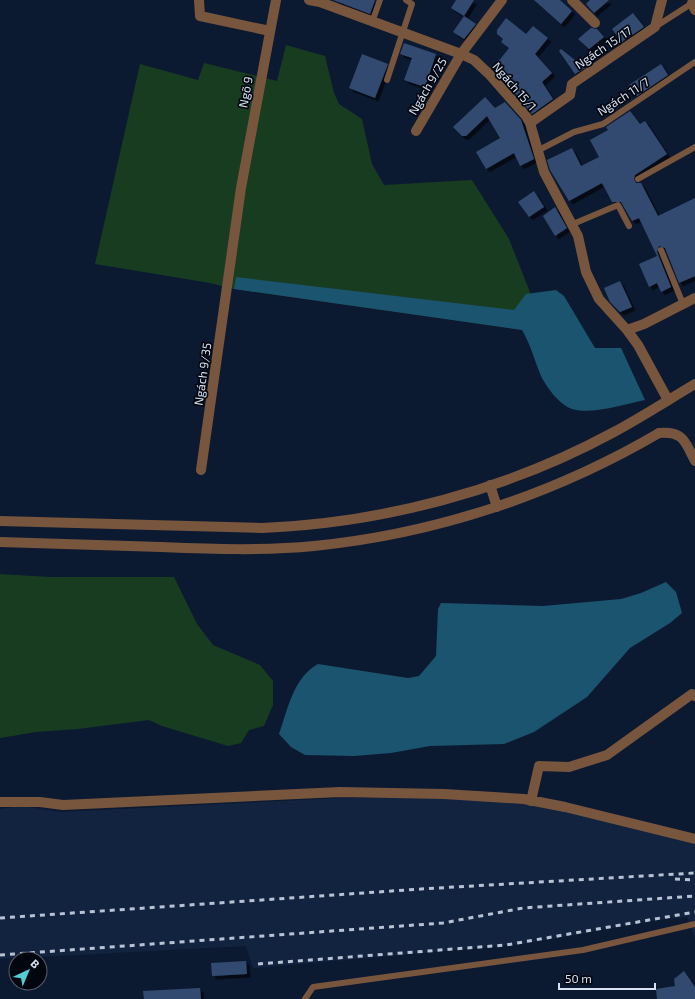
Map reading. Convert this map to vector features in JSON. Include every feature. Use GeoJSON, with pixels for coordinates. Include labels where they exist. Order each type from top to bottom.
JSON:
{"type":"FeatureCollection","features":[{"type":"Feature","properties":{"kind":"street"},"geometry":{"type":"LineString","coordinates":[[199,0],[200,16],[270,31]]}},
{"type":"Feature","properties":{"kind":"street","name":"Ngõ 9"},"geometry":{"type":"LineString","coordinates":[[228,283],[240,188],[276,0]]}},
{"type":"Feature","properties":{"kind":"street","name":"Ngách 15/1"},"geometry":{"type":"LineString","coordinates":[[309,0],[320,1],[403,34],[461,54],[474,60],[489,74],[530,123],[544,172],[573,224],[578,236],[586,272],[598,299],[627,330],[638,345],[668,400]]}},
{"type":"Feature","properties":{"kind":"street","name":"Ngách 9/25"},"geometry":{"type":"LineString","coordinates":[[416,131],[461,54],[502,0]]}},
{"type":"Feature","properties":{"kind":"street"},"geometry":{"type":"LineString","coordinates":[[572,0],[595,23]]}},
{"type":"Feature","properties":{"kind":"street"},"geometry":{"type":"LineString","coordinates":[[655,27],[662,0]]}},
{"type":"Feature","properties":{"kind":"street","name":"Ngách 15/17"},"geometry":{"type":"LineString","coordinates":[[530,123],[570,95],[572,84],[655,27]]}},
{"type":"Feature","properties":{"kind":"street","name":"Ngách 9/35"},"geometry":{"type":"LineString","coordinates":[[201,470],[228,283]]}},
{"type":"Feature","properties":{"kind":"street"},"geometry":{"type":"LineString","coordinates":[[627,330],[644,324],[695,298]]}},
{"type":"Feature","properties":{"kind":"street"},"geometry":{"type":"LineString","coordinates":[[0,521],[210,527],[301,526],[350,520],[398,510],[490,486],[533,470],[614,432],[695,384]]}},
{"type":"Feature","properties":{"kind":"street"},"geometry":{"type":"LineString","coordinates":[[0,542],[225,550],[314,546],[364,539],[411,530],[497,507],[547,489],[592,469],[660,433],[673,432],[684,440],[695,461]]}},
{"type":"Feature","properties":{"kind":"street"},"geometry":{"type":"LineString","coordinates":[[490,486],[497,507]]}},
{"type":"Feature","properties":{"kind":"street"},"geometry":{"type":"LineString","coordinates":[[531,801],[539,766],[569,767],[607,755],[692,694],[695,696]]}},
{"type":"Feature","properties":{"kind":"street"},"geometry":{"type":"LineString","coordinates":[[0,802],[40,802],[63,806],[340,792],[444,794],[531,801],[565,807],[695,839]]}},
{"type":"Feature","properties":{"kind":"lane"},"geometry":{"type":"LineString","coordinates":[[372,22],[380,0]]}},
{"type":"Feature","properties":{"kind":"lane"},"geometry":{"type":"LineString","coordinates":[[387,80],[412,4],[406,0]]}},
{"type":"Feature","properties":{"kind":"lane"},"geometry":{"type":"LineString","coordinates":[[655,27],[694,5]]}},
{"type":"Feature","properties":{"kind":"lane","name":"Ngách 11/7"},"geometry":{"type":"LineString","coordinates":[[537,151],[574,132],[603,124],[695,62]]}},
{"type":"Feature","properties":{"kind":"lane"},"geometry":{"type":"LineString","coordinates":[[638,179],[695,147]]}},
{"type":"Feature","properties":{"kind":"lane"},"geometry":{"type":"LineString","coordinates":[[573,224],[618,205],[629,226]]}},
{"type":"Feature","properties":{"kind":"lane"},"geometry":{"type":"LineString","coordinates":[[661,250],[683,304]]}},
{"type":"Feature","properties":{"kind":"lane"},"geometry":{"type":"LineString","coordinates":[[305,999],[313,987],[583,950],[695,924]]}},
{"type":"Feature","properties":{"kind":"shaded area"},"geometry":{"type":"Polygon","coordinates":[[[236,277],[514,310],[526,294],[556,290],[564,296],[595,348],[621,348],[645,400],[589,411],[572,409],[568,407],[551,392],[542,378],[522,330],[234,289],[236,277]]]}},
{"type":"Feature","properties":{"kind":"shaded area"},"geometry":{"type":"Polygon","coordinates":[[[666,582],[676,592],[682,613],[670,623],[630,648],[587,697],[534,732],[504,744],[430,746],[391,753],[354,756],[305,755],[291,747],[279,734],[292,695],[297,686],[303,677],[318,664],[408,678],[419,676],[436,656],[438,609],[441,603],[543,606],[621,599],[641,593],[666,582]]]}},
{"type":"Feature","properties":{"kind":"shaded area"},"geometry":{"type":"Polygon","coordinates":[[[340,798],[457,798],[527,802],[695,841],[695,938],[687,917],[658,920],[523,944],[253,968],[246,946],[48,956],[48,951],[8,951],[8,959],[0,959],[0,809],[21,806],[61,812],[340,798]]]}},
{"type":"Feature","properties":{"kind":"green space"},"geometry":{"type":"Polygon","coordinates":[[[286,45],[325,56],[334,93],[339,104],[362,119],[372,164],[384,185],[472,180],[509,239],[546,333],[234,289],[210,283],[95,264],[140,64],[198,80],[204,63],[277,81],[286,45]]]}},
{"type":"Feature","properties":{"kind":"green space"},"geometry":{"type":"Polygon","coordinates":[[[0,574],[50,577],[174,577],[197,624],[213,645],[260,665],[273,681],[273,705],[264,726],[249,730],[241,743],[228,746],[162,726],[149,720],[78,729],[36,732],[0,738],[0,574]]]}},
{"type":"Feature","properties":{"kind":"building"},"geometry":{"type":"Polygon","coordinates":[[[333,0],[375,0],[370,14],[333,0]]]}},
{"type":"Feature","properties":{"kind":"building"},"geometry":{"type":"Polygon","coordinates":[[[456,0],[474,0],[464,16],[451,8],[456,0]]]}},
{"type":"Feature","properties":{"kind":"building"},"geometry":{"type":"Polygon","coordinates":[[[534,0],[560,0],[572,11],[561,24],[534,0]]]}},
{"type":"Feature","properties":{"kind":"building"},"geometry":{"type":"Polygon","coordinates":[[[590,0],[609,0],[594,13],[586,4],[590,0]]]}},
{"type":"Feature","properties":{"kind":"building"},"geometry":{"type":"Polygon","coordinates":[[[633,13],[644,27],[622,42],[612,29],[633,13]]]}},
{"type":"Feature","properties":{"kind":"building"},"geometry":{"type":"Polygon","coordinates":[[[464,16],[476,24],[464,39],[453,32],[464,16]]]}},
{"type":"Feature","properties":{"kind":"building"},"geometry":{"type":"Polygon","coordinates":[[[506,18],[526,34],[533,26],[548,38],[535,54],[552,73],[542,82],[553,99],[532,114],[494,67],[509,48],[501,42],[503,39],[497,34],[497,30],[506,18]]]}},
{"type":"Feature","properties":{"kind":"building"},"geometry":{"type":"Polygon","coordinates":[[[591,28],[597,29],[604,37],[589,49],[578,39],[591,28]]]}},
{"type":"Feature","properties":{"kind":"building"},"geometry":{"type":"Polygon","coordinates":[[[404,43],[436,54],[425,87],[404,80],[412,58],[400,54],[404,43]]]}},
{"type":"Feature","properties":{"kind":"building"},"geometry":{"type":"Polygon","coordinates":[[[561,49],[585,68],[575,74],[559,51],[561,49]]]}},
{"type":"Feature","properties":{"kind":"building"},"geometry":{"type":"Polygon","coordinates":[[[362,54],[388,64],[375,98],[349,88],[362,54]]]}},
{"type":"Feature","properties":{"kind":"building"},"geometry":{"type":"Polygon","coordinates":[[[661,64],[668,75],[637,96],[629,85],[661,64]]]}},
{"type":"Feature","properties":{"kind":"building"},"geometry":{"type":"Polygon","coordinates":[[[485,97],[495,108],[505,102],[521,120],[534,159],[520,166],[514,153],[486,169],[476,152],[500,138],[487,116],[466,136],[462,136],[453,127],[485,97]]]}},
{"type":"Feature","properties":{"kind":"building"},"geometry":{"type":"Polygon","coordinates":[[[630,111],[640,124],[645,121],[667,154],[635,175],[634,179],[636,183],[641,183],[658,216],[695,198],[695,276],[679,283],[665,248],[659,246],[657,252],[671,287],[661,292],[657,283],[649,287],[639,264],[657,256],[639,218],[632,221],[621,202],[612,202],[602,183],[569,201],[550,170],[547,160],[572,148],[581,166],[599,157],[590,140],[608,130],[606,127],[630,111]]]}},
{"type":"Feature","properties":{"kind":"building"},"geometry":{"type":"Polygon","coordinates":[[[534,191],[544,207],[529,217],[518,202],[534,191]]]}},
{"type":"Feature","properties":{"kind":"building"},"geometry":{"type":"Polygon","coordinates":[[[555,207],[567,228],[555,236],[543,216],[555,207]]]}},
{"type":"Feature","properties":{"kind":"building"},"geometry":{"type":"Polygon","coordinates":[[[620,281],[632,307],[620,312],[610,302],[604,288],[620,281]]]}},
{"type":"Feature","properties":{"kind":"building"},"geometry":{"type":"Polygon","coordinates":[[[246,961],[247,974],[212,976],[211,963],[246,961]]]}},
{"type":"Feature","properties":{"kind":"building"},"geometry":{"type":"Polygon","coordinates":[[[684,971],[695,987],[695,999],[657,999],[656,989],[675,986],[674,979],[684,971]]]}},
{"type":"Feature","properties":{"kind":"building"},"geometry":{"type":"Polygon","coordinates":[[[200,988],[201,999],[144,999],[143,991],[200,988]]]}},
{"type":"Feature","properties":{"kind":"railway"},"geometry":{"type":"LineString","coordinates":[[0,918],[421,889],[695,873]]}},
{"type":"Feature","properties":{"kind":"railway"},"geometry":{"type":"LineString","coordinates":[[675,879],[695,880]]}},
{"type":"Feature","properties":{"kind":"railway"},"geometry":{"type":"LineString","coordinates":[[0,955],[443,923],[523,908],[695,896]]}},
{"type":"Feature","properties":{"kind":"railway"},"geometry":{"type":"LineString","coordinates":[[258,964],[506,945],[695,912]]}}]}
